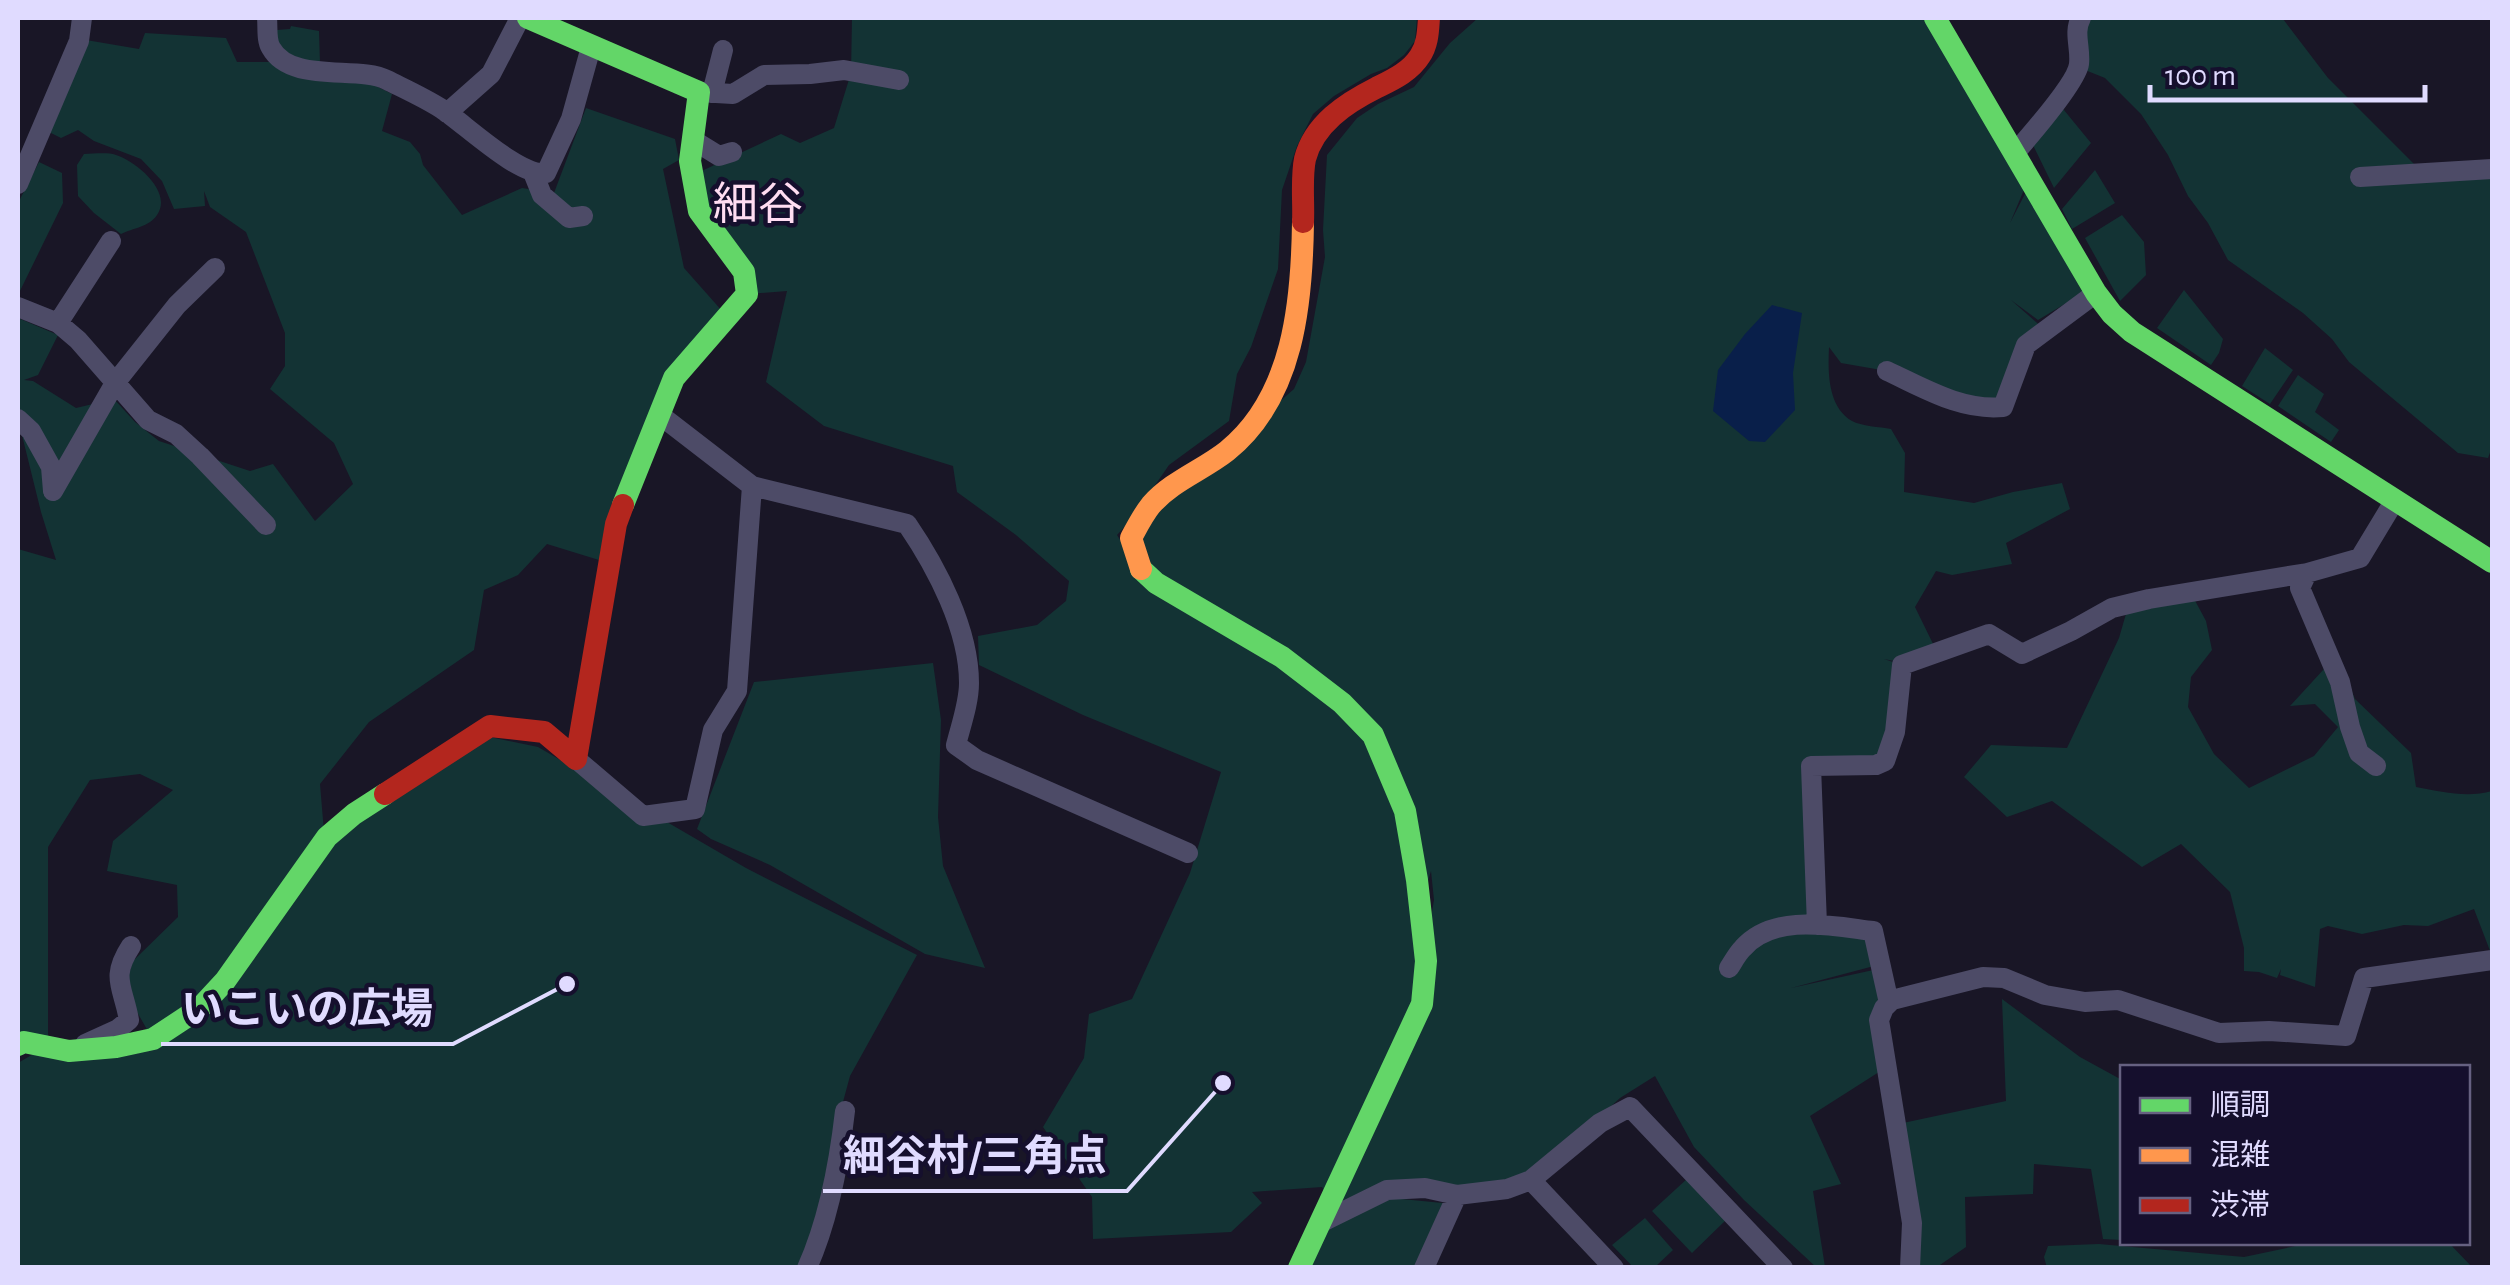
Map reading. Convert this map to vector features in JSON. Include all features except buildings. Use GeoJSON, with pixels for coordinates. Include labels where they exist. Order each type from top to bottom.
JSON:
{"type":"FeatureCollection","features":[{"type":"Feature","properties":{"kind":"street"},"geometry":{"type":"LineString","coordinates":[[18,184],[79,41],[82,18]]}},
{"type":"Feature","properties":{"kind":"street"},"geometry":{"type":"LineString","coordinates":[[267,18],[268,45],[278,57],[306,70],[381,76],[447,113],[534,175],[542,195],[569,218],[583,216]]}},
{"type":"Feature","properties":{"kind":"street"},"geometry":{"type":"LineString","coordinates":[[447,113],[491,74],[520,18]]}},
{"type":"Feature","properties":{"kind":"street"},"geometry":{"type":"LineString","coordinates":[[528,18],[554,23],[592,47],[705,92],[733,94],[764,75],[844,70],[899,80]]}},
{"type":"Feature","properties":{"kind":"street"},"geometry":{"type":"LineString","coordinates":[[1299,1268],[1422,1004],[1426,961],[1405,811],[1373,735],[1342,704],[1282,657],[1156,583],[1139,568],[1131,538],[1151,504],[1236,444],[1260,416],[1283,368],[1298,311],[1305,160],[1314,137],[1341,107],[1412,68],[1427,47],[1430,18]]}},
{"type":"Feature","properties":{"kind":"street"},"geometry":{"type":"LineString","coordinates":[[1935,18],[2112,314],[2132,332],[2492,562]]}},
{"type":"Feature","properties":{"kind":"street"},"geometry":{"type":"LineString","coordinates":[[2014,154],[2080,68],[2077,24],[2081,18]]}},
{"type":"Feature","properties":{"kind":"street"},"geometry":{"type":"LineString","coordinates":[[534,175],[546,174],[571,119],[592,47]]}},
{"type":"Feature","properties":{"kind":"street"},"geometry":{"type":"LineString","coordinates":[[576,760],[616,524],[674,378],[746,294],[744,272],[699,211],[690,161],[705,92],[723,50]]}},
{"type":"Feature","properties":{"kind":"street"},"geometry":{"type":"LineString","coordinates":[[693,140],[719,156],[732,152]]}},
{"type":"Feature","properties":{"kind":"street"},"geometry":{"type":"LineString","coordinates":[[2360,176],[2492,170]]}},
{"type":"Feature","properties":{"kind":"street"},"geometry":{"type":"LineString","coordinates":[[58,324],[111,241]]}},
{"type":"Feature","properties":{"kind":"street"},"geometry":{"type":"LineString","coordinates":[[18,418],[31,431],[51,467],[53,491],[115,383],[176,305],[215,268]]}},
{"type":"Feature","properties":{"kind":"street"},"geometry":{"type":"LineString","coordinates":[[1886,371],[1948,400],[1982,409],[2003,406],[2026,345],[2096,292]]}},
{"type":"Feature","properties":{"kind":"street"},"geometry":{"type":"LineString","coordinates":[[18,307],[58,324],[78,340],[148,420],[176,434],[266,525]]}},
{"type":"Feature","properties":{"kind":"street"},"geometry":{"type":"LineString","coordinates":[[660,414],[752,486],[907,524],[936,569],[966,649],[969,687],[956,745],[977,760],[1188,853]]}},
{"type":"Feature","properties":{"kind":"street"},"geometry":{"type":"LineString","coordinates":[[18,1045],[24,1042],[69,1051],[116,1047],[153,1039],[200,1008],[225,981],[327,837],[354,814],[490,726],[544,732],[644,816],[695,809],[713,730],[737,691],[752,486]]}},
{"type":"Feature","properties":{"kind":"street"},"geometry":{"type":"LineString","coordinates":[[1818,925],[1812,766],[1876,765],[1886,761],[1894,732],[1902,665],[1989,634],[2022,654],[2112,608],[2307,573],[2360,558],[2395,500]]}},
{"type":"Feature","properties":{"kind":"street"},"geometry":{"type":"LineString","coordinates":[[2307,573],[2300,588],[2340,682],[2359,754],[2376,766]]}},
{"type":"Feature","properties":{"kind":"street"},"geometry":{"type":"LineString","coordinates":[[1729,968],[1744,945],[1790,925],[1873,930],[1889,1003]]}},
{"type":"Feature","properties":{"kind":"street"},"geometry":{"type":"LineString","coordinates":[[69,1051],[129,1020],[119,983],[119,965],[131,946]]}},
{"type":"Feature","properties":{"kind":"street"},"geometry":{"type":"LineString","coordinates":[[1910,1268],[1912,1223],[1879,1020],[1892,1000],[1982,977],[2004,978],[2046,995],[2086,1002],[2118,1000],[2219,1033],[2269,1031],[2346,1036],[2364,978],[2492,960]]}},
{"type":"Feature","properties":{"kind":"street"},"geometry":{"type":"LineString","coordinates":[[1320,1223],[1387,1190],[1426,1188],[1457,1195],[1507,1189],[1531,1180],[1600,1122],[1630,1107],[1782,1268]]}},
{"type":"Feature","properties":{"kind":"street"},"geometry":{"type":"LineString","coordinates":[[807,1268],[839,1160],[844,1111]]}},
{"type":"Feature","properties":{"kind":"street"},"geometry":{"type":"LineString","coordinates":[[1531,1180],[1614,1268]]}},
{"type":"Feature","properties":{"kind":"street"},"geometry":{"type":"LineString","coordinates":[[1431,1264],[1457,1195]]}},
{"type":"Feature","properties":{"kind":"green space"},"geometry":{"type":"Polygon","coordinates":[[[852,18],[1417,18],[1415,41],[1404,55],[1334,96],[1313,114],[1297,146],[1282,190],[1278,269],[1251,347],[1237,374],[1229,421],[1169,465],[1117,535],[1146,581],[1138,525],[1294,389],[1306,362],[1325,257],[1327,155],[1357,118],[1414,87],[1450,43],[1478,18],[1927,18],[2026,185],[2010,223],[2026,192],[2083,293],[2038,320],[2011,300],[2045,330],[2003,407],[1887,371],[1841,363],[1829,347],[1833,397],[1852,421],[1891,429],[1905,453],[1904,492],[1974,503],[2062,483],[2070,509],[2006,543],[2012,564],[1952,575],[1936,571],[1915,607],[1937,652],[1899,662],[1884,659],[1902,665],[1888,761],[1811,766],[1817,921],[1868,935],[1874,966],[1791,988],[1878,969],[1879,1072],[1810,1116],[1841,1184],[1813,1191],[1825,1267],[1816,1267],[1694,1147],[1655,1076],[1620,1098],[1531,1180],[1381,1197],[1453,1204],[1423,1267],[1300,1267],[1330,1201],[1322,1187],[1252,1192],[1262,1203],[1231,1232],[1093,1239],[1092,1197],[1043,1127],[1084,1058],[1089,1014],[1132,999],[1190,873],[1221,772],[1083,715],[979,665],[978,636],[1037,625],[1066,601],[1069,581],[1016,535],[957,492],[953,466],[824,426],[766,382],[787,291],[747,294],[693,175],[781,134],[800,143],[834,128],[851,73],[852,18]],[[1431,871],[1420,907],[1412,1027],[1434,900],[1431,871]]]}},
{"type":"Feature","properties":{"kind":"green space"},"geometry":{"type":"Polygon","coordinates":[[[2081,18],[2284,18],[2328,78],[2423,173],[2492,169],[2492,447],[2488,458],[2458,453],[2349,362],[2332,339],[2303,313],[2228,260],[2141,114],[2105,78],[2080,68],[2081,18]]]}},
{"type":"Feature","properties":{"kind":"green space"},"geometry":{"type":"Polygon","coordinates":[[[291,26],[319,31],[320,64],[275,57],[277,30],[291,26]]]}},
{"type":"Feature","properties":{"kind":"green space"},"geometry":{"type":"Polygon","coordinates":[[[145,33],[226,38],[237,62],[278,62],[372,84],[392,94],[382,131],[410,142],[462,215],[522,188],[554,193],[586,108],[675,139],[679,160],[663,169],[684,268],[723,312],[673,374],[599,560],[547,544],[518,575],[484,590],[474,650],[369,722],[320,784],[324,832],[330,839],[490,737],[538,747],[746,868],[917,955],[850,1076],[818,1221],[797,1267],[18,1267],[18,1063],[35,1053],[149,1033],[124,989],[133,961],[178,917],[177,885],[107,871],[113,841],[173,790],[140,774],[90,780],[48,847],[48,1040],[18,1049],[18,549],[56,560],[18,419],[18,318],[58,335],[38,375],[24,380],[33,381],[76,408],[114,399],[159,441],[250,471],[273,464],[315,521],[353,484],[334,443],[270,389],[285,366],[285,333],[246,232],[210,207],[204,191],[205,206],[174,209],[162,181],[141,159],[94,141],[78,130],[61,138],[49,132],[86,40],[139,49],[145,33]]]}},
{"type":"Feature","properties":{"kind":"green space"},"geometry":{"type":"Polygon","coordinates":[[[2059,104],[2091,143],[2054,188],[2032,143],[2059,104]]]}},
{"type":"Feature","properties":{"kind":"green space"},"geometry":{"type":"Polygon","coordinates":[[[84,154],[116,155],[142,171],[160,197],[161,206],[154,219],[121,234],[94,213],[78,196],[77,165],[84,154]]]}},
{"type":"Feature","properties":{"kind":"green space"},"geometry":{"type":"Polygon","coordinates":[[[39,162],[62,173],[63,203],[18,295],[18,203],[39,162]]]}},
{"type":"Feature","properties":{"kind":"green space"},"geometry":{"type":"Polygon","coordinates":[[[2095,170],[2115,203],[2072,229],[2062,209],[2095,170]]]}},
{"type":"Feature","properties":{"kind":"green space"},"geometry":{"type":"Polygon","coordinates":[[[2122,215],[2144,242],[2146,275],[2120,301],[2085,238],[2122,215]]]}},
{"type":"Feature","properties":{"kind":"green space"},"geometry":{"type":"Polygon","coordinates":[[[2184,290],[2223,339],[2211,365],[2157,328],[2184,290]]]}},
{"type":"Feature","properties":{"kind":"green space"},"geometry":{"type":"Polygon","coordinates":[[[2265,348],[2293,370],[2270,404],[2242,386],[2265,348]]]}},
{"type":"Feature","properties":{"kind":"green space"},"geometry":{"type":"Polygon","coordinates":[[[2298,375],[2324,394],[2315,412],[2339,430],[2331,442],[2278,406],[2298,375]]]}},
{"type":"Feature","properties":{"kind":"green space"},"geometry":{"type":"Polygon","coordinates":[[[2306,580],[2355,699],[2411,753],[2416,787],[2464,794],[2492,791],[2492,956],[2474,909],[2428,926],[2404,925],[2362,934],[2328,926],[2320,929],[2315,987],[2280,975],[2281,969],[2277,978],[2244,971],[2244,948],[2230,892],[2181,844],[2142,867],[2052,801],[2007,817],[1964,777],[1991,745],[2067,748],[2119,638],[2128,607],[2192,595],[2206,621],[2212,650],[2191,677],[2188,707],[2214,754],[2249,788],[2314,756],[2338,727],[2315,704],[2290,706],[2324,669],[2289,583],[2306,580]]]}},
{"type":"Feature","properties":{"kind":"green space"},"geometry":{"type":"Polygon","coordinates":[[[933,663],[941,720],[938,817],[943,866],[985,968],[925,954],[770,865],[697,829],[754,682],[933,663]]]}},
{"type":"Feature","properties":{"kind":"green space"},"geometry":{"type":"Polygon","coordinates":[[[2002,999],[2080,1057],[2120,1079],[2120,1240],[2103,1239],[2091,1169],[2034,1164],[2033,1194],[1965,1197],[1966,1247],[1937,1267],[1916,1267],[1903,1123],[2006,1101],[2002,999]]]}},
{"type":"Feature","properties":{"kind":"green space"},"geometry":{"type":"Polygon","coordinates":[[[1688,1178],[1727,1219],[1692,1253],[1652,1211],[1688,1178]]]}},
{"type":"Feature","properties":{"kind":"green space"},"geometry":{"type":"Polygon","coordinates":[[[1645,1218],[1673,1250],[1655,1267],[1633,1267],[1612,1245],[1645,1218]]]}},
{"type":"Feature","properties":{"kind":"green space"},"geometry":{"type":"Polygon","coordinates":[[[2099,1244],[2244,1257],[2301,1245],[2451,1245],[2472,1267],[2047,1268],[2044,1257],[2048,1246],[2099,1244]]]}},
{"type":"Feature","properties":{"kind":"water"},"geometry":{"type":"Polygon","coordinates":[[[1772,305],[1802,313],[1793,373],[1795,410],[1765,442],[1749,441],[1713,411],[1718,370],[1772,305]]]}},
{"type":"Feature","properties":{"kind":"traffic: fast"},"geometry":{"type":"LineString","coordinates":[[528,18],[699,92],[690,161],[699,211],[744,272],[747,294],[674,378],[623,505]]}},
{"type":"Feature","properties":{"kind":"traffic: fast"},"geometry":{"type":"LineString","coordinates":[[1935,18],[2112,314],[2132,332],[2492,562]]}},
{"type":"Feature","properties":{"kind":"traffic: fast"},"geometry":{"type":"LineString","coordinates":[[1141,569],[1156,583],[1282,657],[1342,703],[1373,735],[1405,811],[1426,961],[1422,1004],[1299,1268]]}},
{"type":"Feature","properties":{"kind":"traffic: fast"},"geometry":{"type":"LineString","coordinates":[[18,1045],[24,1042],[69,1051],[116,1047],[153,1039],[200,1008],[225,981],[327,837],[385,794]]}},
{"type":"Feature","properties":{"kind":"traffic: slow"},"geometry":{"type":"LineString","coordinates":[[1141,569],[1131,538],[1148,509],[1168,489],[1227,451],[1267,404],[1290,346],[1300,284],[1303,222]]}},
{"type":"Feature","properties":{"kind":"traffic: jam"},"geometry":{"type":"LineString","coordinates":[[1303,222],[1305,159],[1316,135],[1343,108],[1411,67],[1425,47],[1429,18]]}},
{"type":"Feature","properties":{"kind":"traffic: jam"},"geometry":{"type":"LineString","coordinates":[[385,794],[490,726],[544,732],[576,759],[616,524],[623,505]]}},
{"type":"Feature","properties":{"kind":"place","name":"いこいの広場"},"geometry":{"type":"Point","coordinates":[567,984]}},
{"type":"Feature","properties":{"kind":"place","name":"細谷村/三角点"},"geometry":{"type":"Point","coordinates":[1223,1083]}},
{"type":"Feature","properties":{"kind":"district","name":"細谷"},"geometry":{"type":"Point","coordinates":[758,203]}}]}
